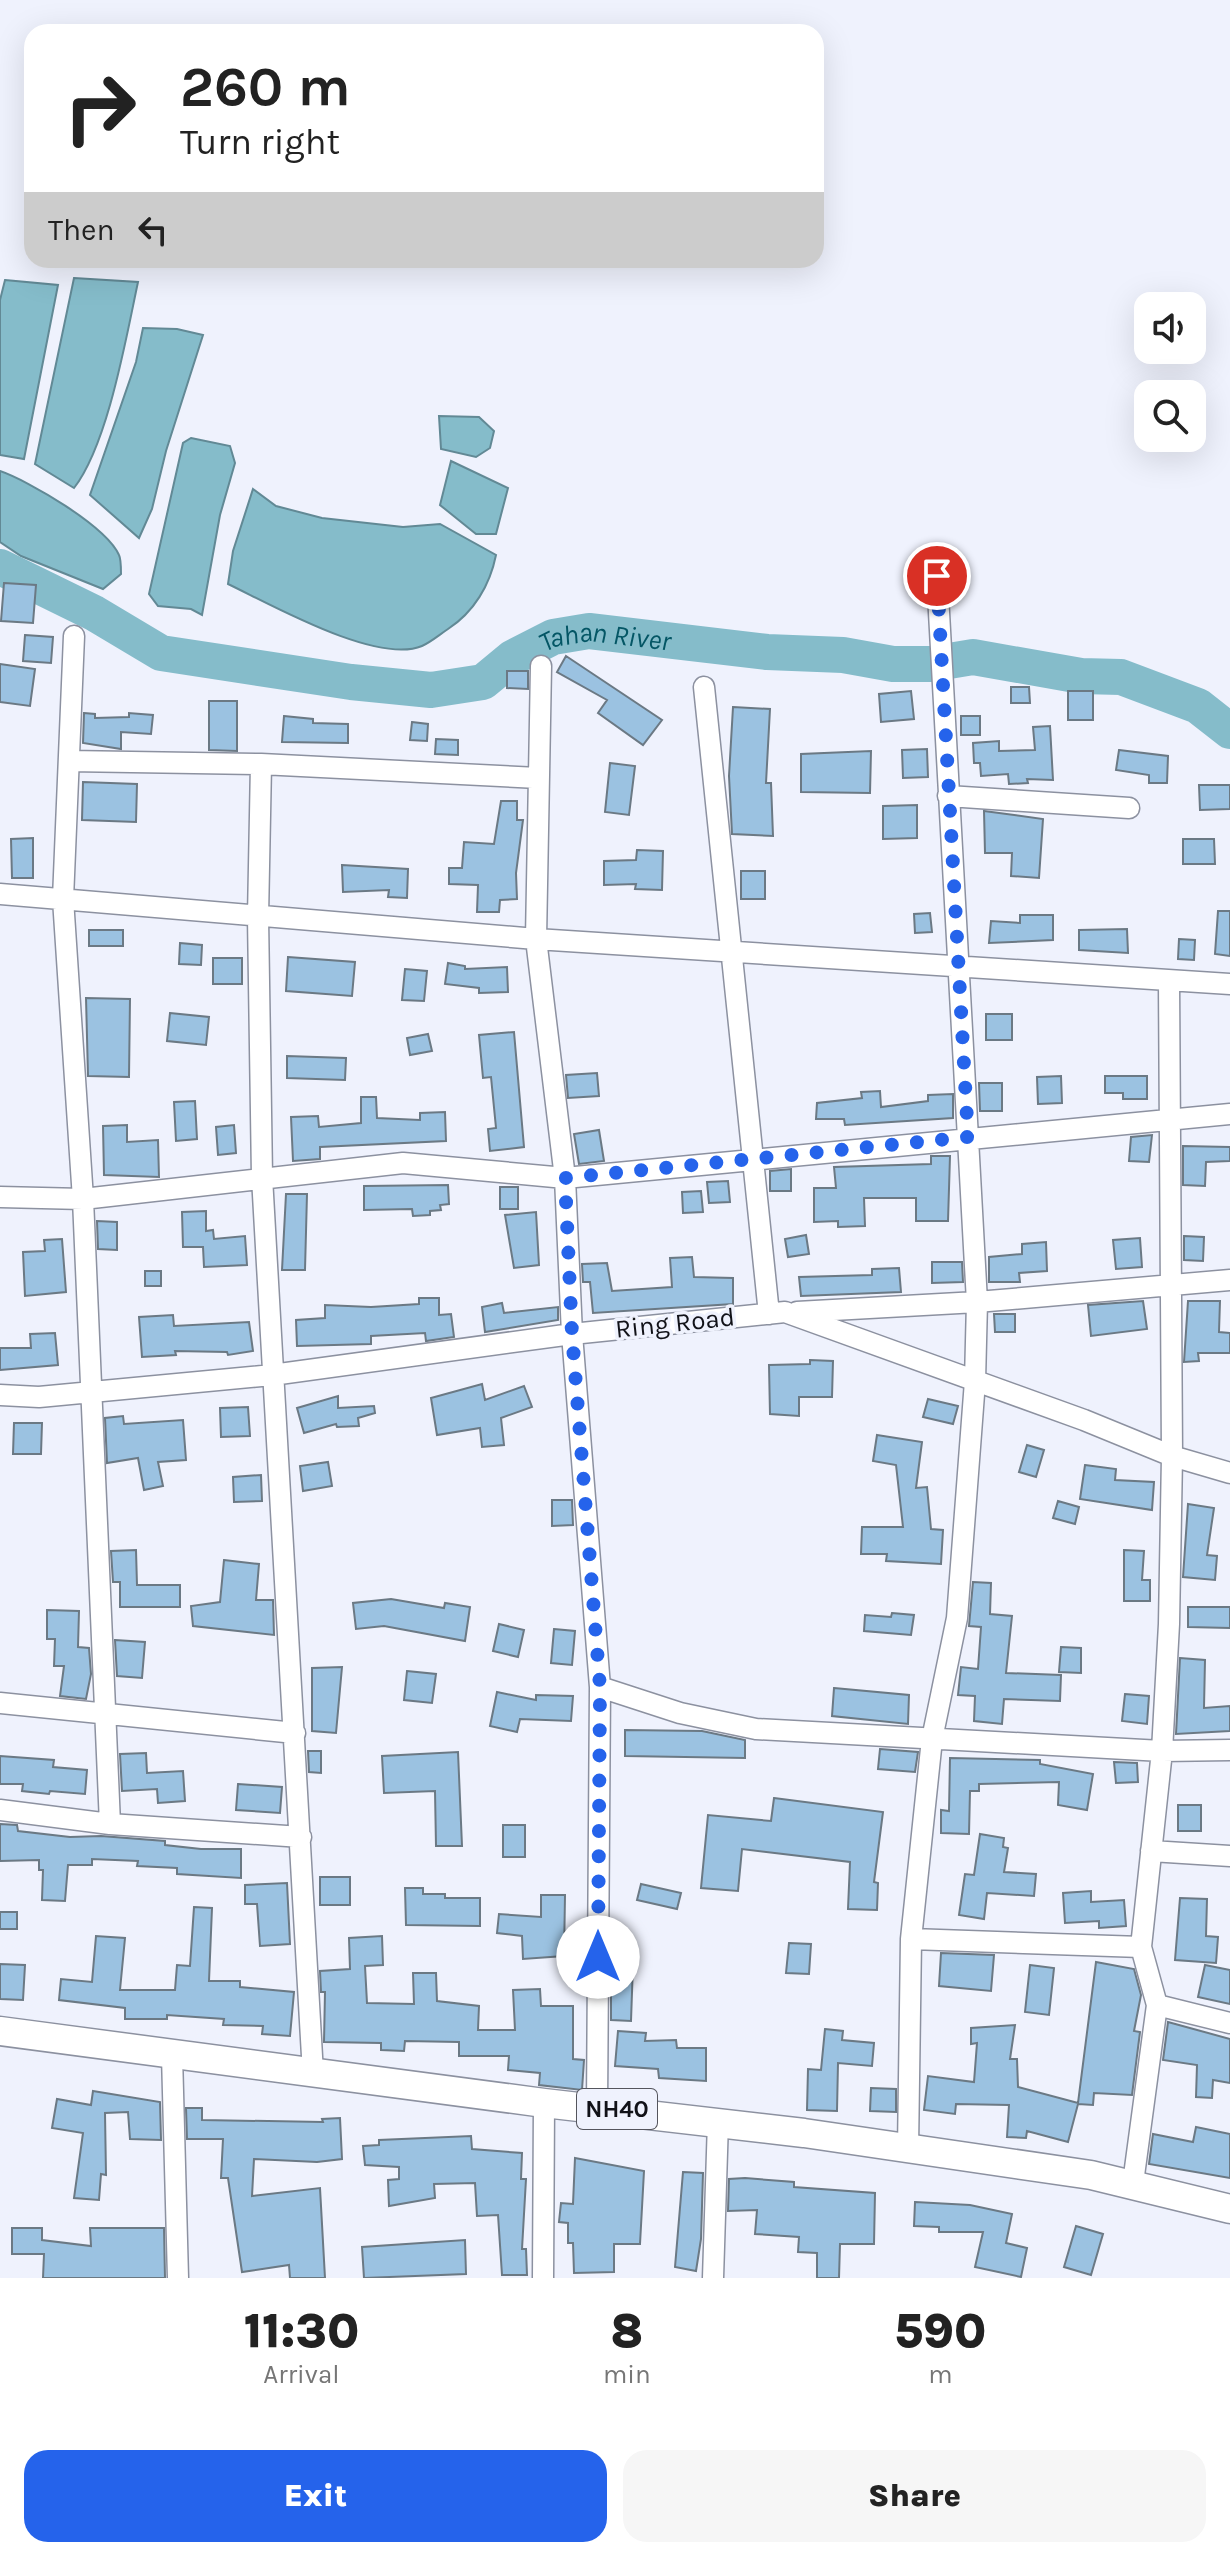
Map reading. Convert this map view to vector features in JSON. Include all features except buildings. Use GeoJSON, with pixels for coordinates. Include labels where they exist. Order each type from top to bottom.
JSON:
{"type":"FeatureCollection","features":[{"type":"Feature","properties":{"kind":"highway","name":"NH40"},"geometry":{"type":"LineString","coordinates":[[0,2031],[544,2103],[718,2121],[1133,2183],[1230,2209]]}},
{"type":"Feature","properties":{"kind":"street"},"geometry":{"type":"LineString","coordinates":[[908,2149],[911,1939],[932,1739],[957,1618],[975,1381],[977,1302],[937,576]]}},
{"type":"Feature","properties":{"kind":"street"},"geometry":{"type":"LineString","coordinates":[[74,636],[63,899],[83,1199],[110,1824]]}},
{"type":"Feature","properties":{"kind":"street"},"geometry":{"type":"LineString","coordinates":[[541,666],[536,939],[565,1178],[572,1334],[600,1687],[597,2107]]}},
{"type":"Feature","properties":{"kind":"street"},"geometry":{"type":"LineString","coordinates":[[704,687],[731,954],[777,1313],[977,1302],[1230,1280]]}},
{"type":"Feature","properties":{"kind":"street"},"geometry":{"type":"LineString","coordinates":[[69,761],[261,764],[538,778]]}},
{"type":"Feature","properties":{"kind":"street"},"geometry":{"type":"LineString","coordinates":[[261,764],[258,917],[262,1177],[313,2074]]}},
{"type":"Feature","properties":{"kind":"street"},"geometry":{"type":"LineString","coordinates":[[948,796],[1129,808]]}},
{"type":"Feature","properties":{"kind":"street"},"geometry":{"type":"LineString","coordinates":[[0,894],[731,954],[1230,984]]}},
{"type":"Feature","properties":{"kind":"street"},"geometry":{"type":"LineString","coordinates":[[1133,2183],[1157,2005],[1141,1947],[1162,1751],[1172,1456],[1169,981]]}},
{"type":"Feature","properties":{"kind":"street"},"geometry":{"type":"LineString","coordinates":[[0,1197],[83,1199],[403,1163],[565,1178],[1230,1114]]}},
{"type":"Feature","properties":{"kind":"street","name":"Ring Road"},"geometry":{"type":"LineString","coordinates":[[0,1395],[39,1397],[272,1375],[572,1334],[777,1313],[975,1381],[1172,1456],[1230,1473]]}},
{"type":"Feature","properties":{"kind":"street"},"geometry":{"type":"LineString","coordinates":[[600,1687],[680,1713],[756,1729],[1162,1751],[1230,1750]]}},
{"type":"Feature","properties":{"kind":"street"},"geometry":{"type":"LineString","coordinates":[[0,1703],[295,1733]]}},
{"type":"Feature","properties":{"kind":"street"},"geometry":{"type":"LineString","coordinates":[[0,1810],[110,1824],[301,1837]]}},
{"type":"Feature","properties":{"kind":"street"},"geometry":{"type":"LineString","coordinates":[[1151,1851],[1230,1856]]}},
{"type":"Feature","properties":{"kind":"street"},"geometry":{"type":"LineString","coordinates":[[911,1939],[1141,1947]]}},
{"type":"Feature","properties":{"kind":"street"},"geometry":{"type":"LineString","coordinates":[[1157,2005],[1230,2023]]}},
{"type":"Feature","properties":{"kind":"street"},"geometry":{"type":"LineString","coordinates":[[172,2055],[178,2278]]}},
{"type":"Feature","properties":{"kind":"street"},"geometry":{"type":"LineString","coordinates":[[543,2278],[544,2103]]}},
{"type":"Feature","properties":{"kind":"street"},"geometry":{"type":"LineString","coordinates":[[713,2278],[718,2121]]}},
{"type":"Feature","properties":{"kind":"water"},"geometry":{"type":"Polygon","coordinates":[[[74,278],[138,282],[106,418],[97,445],[74,488],[35,464],[74,278]]]}},
{"type":"Feature","properties":{"kind":"water"},"geometry":{"type":"Polygon","coordinates":[[[5,280],[58,285],[24,459],[0,455],[0,300],[5,280]]]}},
{"type":"Feature","properties":{"kind":"water"},"geometry":{"type":"Polygon","coordinates":[[[143,328],[177,329],[203,335],[166,451],[152,509],[139,538],[90,495],[136,362],[143,328]]]}},
{"type":"Feature","properties":{"kind":"water"},"geometry":{"type":"Polygon","coordinates":[[[439,416],[479,417],[494,431],[490,448],[476,457],[441,449],[439,416]]]}},
{"type":"Feature","properties":{"kind":"water"},"geometry":{"type":"Polygon","coordinates":[[[191,438],[230,446],[235,463],[220,515],[202,615],[191,609],[158,606],[149,594],[183,443],[191,438]]]}},
{"type":"Feature","properties":{"kind":"water"},"geometry":{"type":"Polygon","coordinates":[[[451,461],[508,488],[496,534],[476,534],[440,505],[451,461]]]}},
{"type":"Feature","properties":{"kind":"water"},"geometry":{"type":"Polygon","coordinates":[[[0,471],[47,494],[99,531],[119,555],[121,574],[103,589],[21,556],[0,542],[0,471]]]}},
{"type":"Feature","properties":{"kind":"water"},"geometry":{"type":"Polygon","coordinates":[[[253,489],[276,506],[322,518],[403,527],[440,524],[496,555],[490,577],[480,597],[466,614],[422,646],[402,650],[379,647],[324,630],[228,584],[233,551],[253,489]]]}},
{"type":"Feature","properties":{"kind":"waterway","name":"Tahan River"},"geometry":{"type":"LineString","coordinates":[[0,567],[94,613],[161,653],[351,682],[431,690],[483,682],[512,658],[553,637],[589,631],[767,652],[843,655],[893,664],[931,664],[973,657],[1081,676],[1121,677],[1198,706],[1230,731]]}},
{"type":"Feature","properties":{"kind":"route"},"geometry":{"type":"LineString","coordinates":[[598,1957],[600,1687],[572,1334],[565,1178],[968,1137],[937,576]]}}]}
